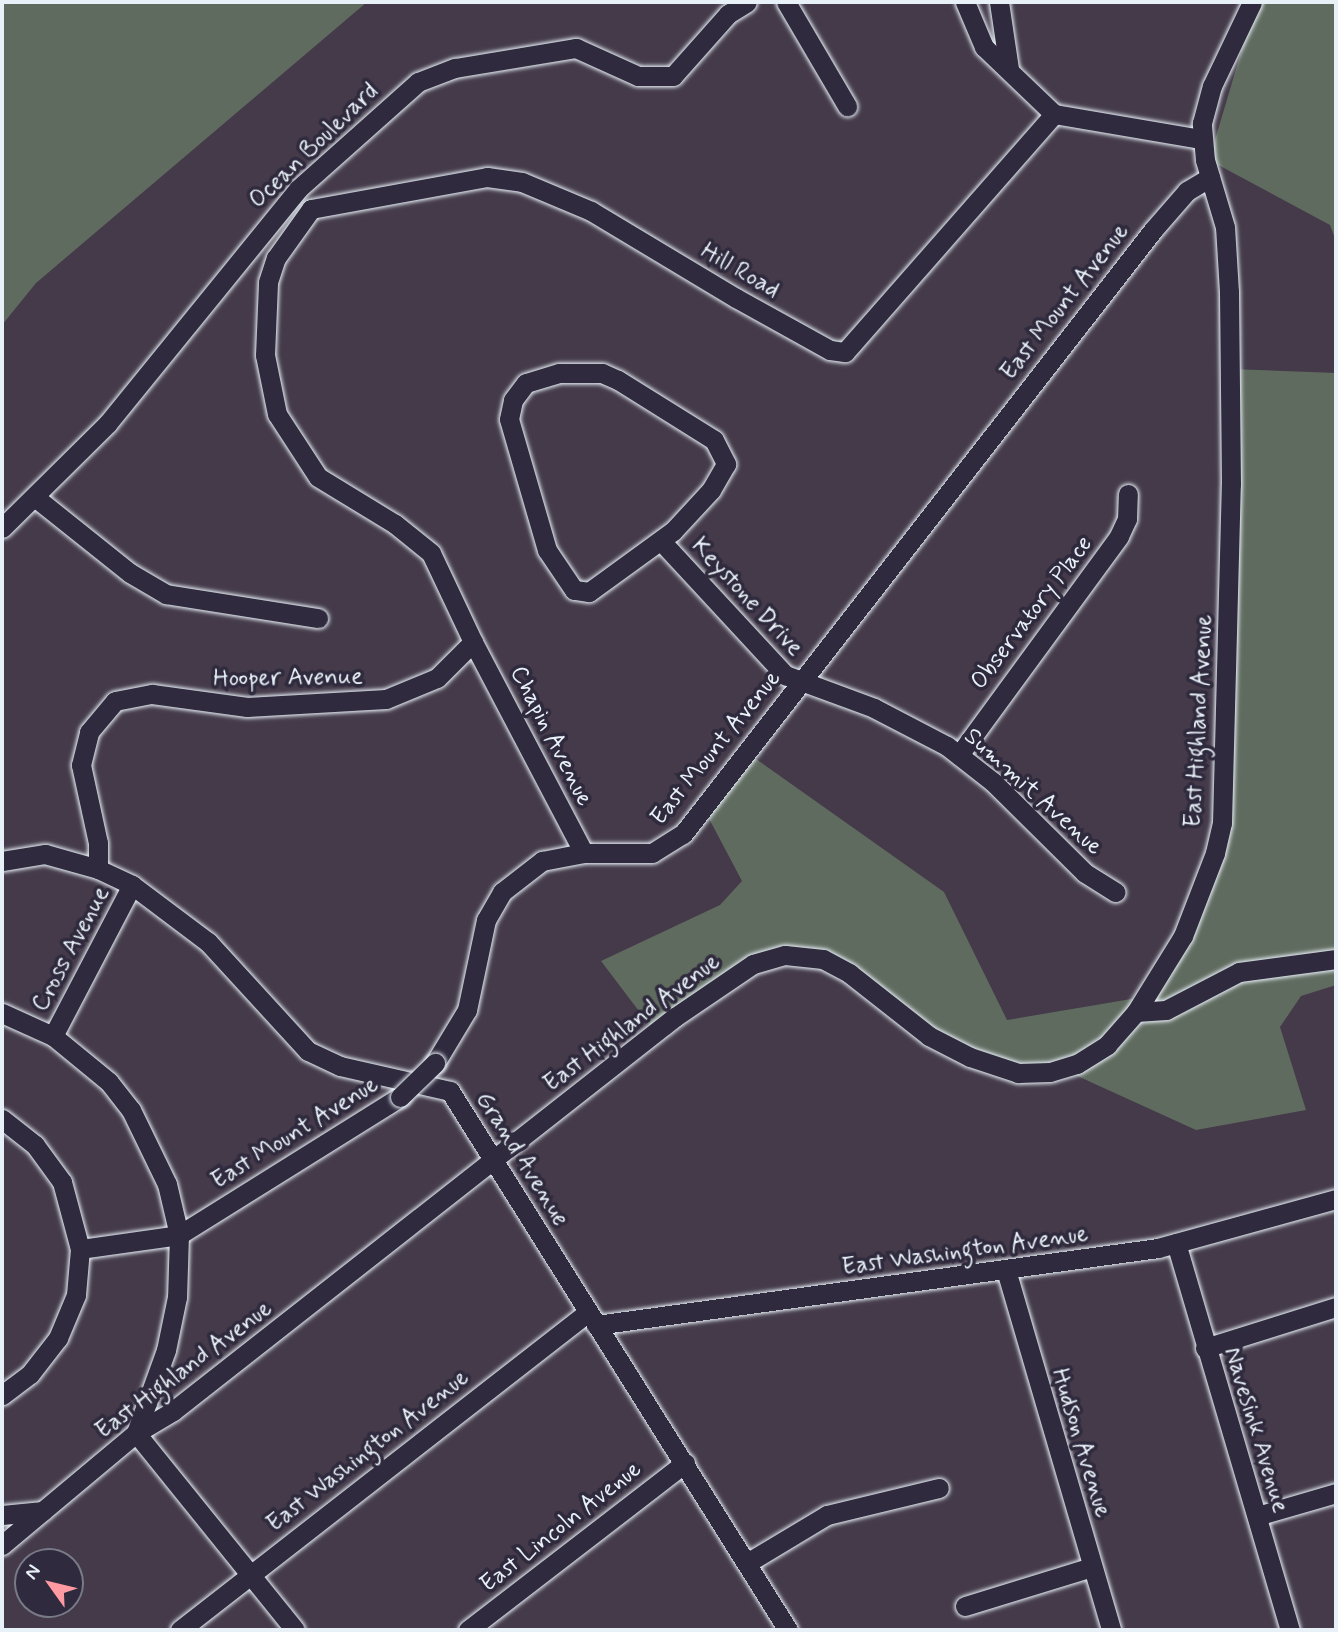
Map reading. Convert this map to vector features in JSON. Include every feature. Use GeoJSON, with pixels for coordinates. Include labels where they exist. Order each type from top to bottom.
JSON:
{"type":"FeatureCollection","features":[{"type":"Feature","properties":{"kind":"street","name":"Ocean Boulevard"},"geometry":{"type":"LineString","coordinates":[[2,528],[36,498],[108,423],[298,189],[418,82],[455,68],[566,48],[589,51],[638,76],[673,76],[728,14],[747,2]]}},
{"type":"Feature","properties":{"kind":"street"},"geometry":{"type":"LineString","coordinates":[[786,2],[847,106]]}},
{"type":"Feature","properties":{"kind":"street"},"geometry":{"type":"LineString","coordinates":[[965,2],[984,47],[1054,114],[1201,139]]}},
{"type":"Feature","properties":{"kind":"street"},"geometry":{"type":"LineString","coordinates":[[999,2],[1009,69]]}},
{"type":"Feature","properties":{"kind":"street","name":"East Highland Avenue"},"geometry":{"type":"LineString","coordinates":[[2,1545],[136,1433],[173,1411],[728,978],[771,958],[803,954],[823,959],[849,974],[929,1036],[970,1057],[1018,1073],[1050,1072],[1077,1064],[1107,1045],[1136,1012],[1183,936],[1203,886],[1222,823],[1231,484],[1229,292],[1225,227],[1201,139],[1212,86],[1252,2]]}},
{"type":"Feature","properties":{"kind":"street","name":"Hill Road"},"geometry":{"type":"LineString","coordinates":[[473,642],[431,553],[395,524],[331,488],[311,469],[277,414],[265,355],[268,282],[276,258],[311,209],[460,181],[514,180],[592,211],[736,298],[830,350],[845,352],[1054,114]]}},
{"type":"Feature","properties":{"kind":"street","name":"East Mount Avenue"},"geometry":{"type":"LineString","coordinates":[[80,1249],[179,1235],[400,1097],[435,1063],[467,1010],[483,929],[495,901],[531,867],[584,853],[652,853],[676,841],[1153,230],[1187,191],[1210,177]]}},
{"type":"Feature","properties":{"kind":"street","name":"Keystone Drive"},"geometry":{"type":"LineString","coordinates":[[559,373],[602,373],[720,447],[724,474],[661,541],[598,589],[574,590],[563,579],[547,550],[511,429],[513,400],[526,383],[559,373]]}},
{"type":"Feature","properties":{"kind":"street","name":"Observatory Place"},"geometry":{"type":"LineString","coordinates":[[959,755],[1113,546],[1126,519],[1128,495]]}},
{"type":"Feature","properties":{"kind":"street"},"geometry":{"type":"LineString","coordinates":[[36,498],[130,573],[166,594],[318,618]]}},
{"type":"Feature","properties":{"kind":"street","name":"Keystone Drive"},"geometry":{"type":"LineString","coordinates":[[661,541],[779,668],[801,683]]}},
{"type":"Feature","properties":{"kind":"street","name":"Chapin Avenue"},"geometry":{"type":"LineString","coordinates":[[473,642],[584,853]]}},
{"type":"Feature","properties":{"kind":"street","name":"Hooper Avenue"},"geometry":{"type":"LineString","coordinates":[[98,869],[98,843],[81,765],[89,732],[115,701],[152,694],[247,707],[386,699],[437,678],[473,642]]}},
{"type":"Feature","properties":{"kind":"street","name":"Summit Avenue"},"geometry":{"type":"LineString","coordinates":[[801,683],[874,708],[959,755],[1034,820],[1085,873],[1115,892]]}},
{"type":"Feature","properties":{"kind":"street","name":"Grand Avenue"},"geometry":{"type":"LineString","coordinates":[[2,860],[38,853],[98,869],[132,885],[208,942],[308,1051],[340,1066],[450,1091],[788,1630]]}},
{"type":"Feature","properties":{"kind":"street","name":"Cross Avenue"},"geometry":{"type":"LineString","coordinates":[[53,1036],[132,885]]}},
{"type":"Feature","properties":{"kind":"street"},"geometry":{"type":"LineString","coordinates":[[1136,1012],[1166,1010],[1239,972],[1336,959]]}},
{"type":"Feature","properties":{"kind":"street"},"geometry":{"type":"LineString","coordinates":[[2,1013],[53,1036],[109,1082],[131,1110],[159,1161],[179,1235],[177,1297],[171,1334],[136,1433],[295,1630]]}},
{"type":"Feature","properties":{"kind":"street"},"geometry":{"type":"LineString","coordinates":[[2,1119],[35,1145],[62,1182],[80,1249],[76,1295],[58,1338],[30,1374],[2,1395]]}},
{"type":"Feature","properties":{"kind":"street","name":"East Washington Avenue"},"geometry":{"type":"LineString","coordinates":[[180,1630],[592,1318],[1006,1270],[1175,1243],[1336,1199]]}},
{"type":"Feature","properties":{"kind":"street","name":"Navesink Avenue"},"geometry":{"type":"LineString","coordinates":[[1175,1243],[1290,1630]]}},
{"type":"Feature","properties":{"kind":"street","name":"Hudson Avenue"},"geometry":{"type":"LineString","coordinates":[[1006,1270],[1111,1630]]}},
{"type":"Feature","properties":{"kind":"street"},"geometry":{"type":"LineString","coordinates":[[1205,1348],[1336,1307]]}},
{"type":"Feature","properties":{"kind":"street","name":"East Lincoln Avenue"},"geometry":{"type":"LineString","coordinates":[[468,1630],[685,1463]]}},
{"type":"Feature","properties":{"kind":"street"},"geometry":{"type":"LineString","coordinates":[[747,1563],[827,1515],[939,1488]]}},
{"type":"Feature","properties":{"kind":"street"},"geometry":{"type":"LineString","coordinates":[[1256,1516],[1336,1493]]}},
{"type":"Feature","properties":{"kind":"street"},"geometry":{"type":"LineString","coordinates":[[2,1515],[43,1511]]}},
{"type":"Feature","properties":{"kind":"street"},"geometry":{"type":"LineString","coordinates":[[965,1606],[1093,1567]]}},
{"type":"Feature","properties":{"kind":"green space"},"geometry":{"type":"Polygon","coordinates":[[[2,2],[367,2],[36,283],[2,325],[2,2]]]}},
{"type":"Feature","properties":{"kind":"green space"},"geometry":{"type":"Polygon","coordinates":[[[1256,2],[1336,2],[1336,241],[1330,225],[1209,160],[1256,2]]]}},
{"type":"Feature","properties":{"kind":"green space"},"geometry":{"type":"Polygon","coordinates":[[[1230,369],[1336,373],[1336,985],[1301,996],[1280,1027],[1306,1110],[1196,1130],[1062,1069],[971,1058],[808,956],[742,966],[654,1031],[601,961],[720,905],[742,881],[705,811],[749,754],[944,892],[1007,1020],[1155,995],[1219,830],[1230,369]]]}}]}
